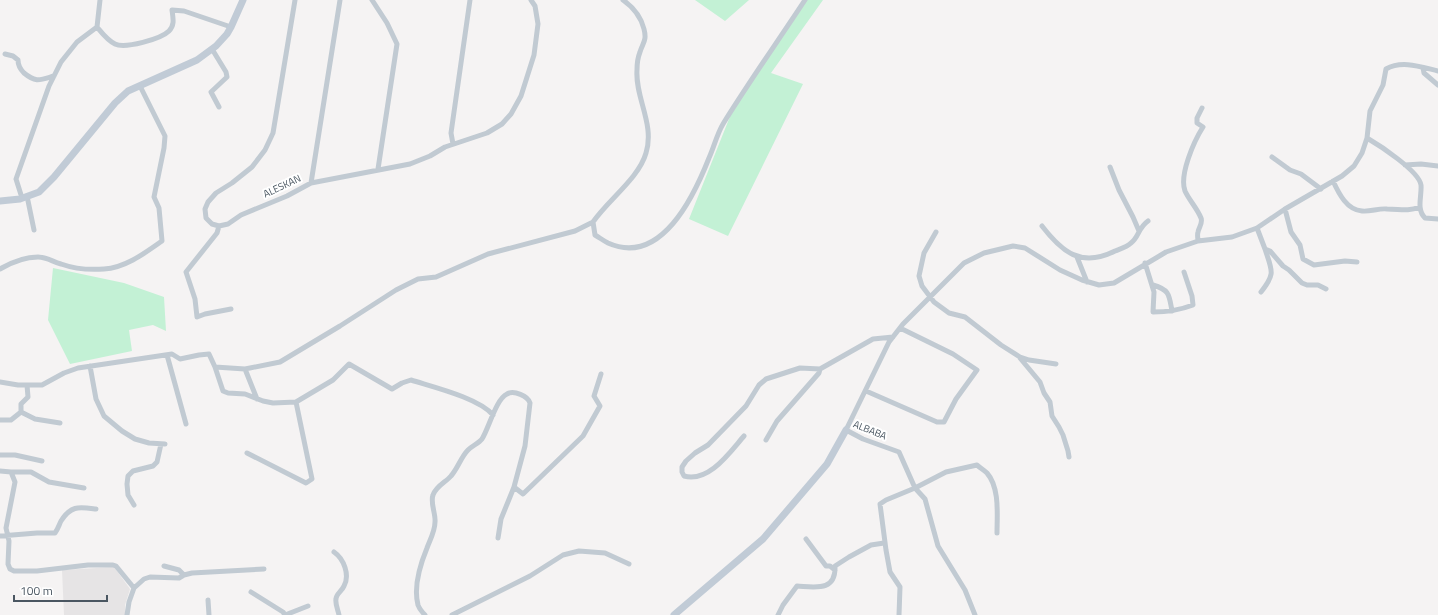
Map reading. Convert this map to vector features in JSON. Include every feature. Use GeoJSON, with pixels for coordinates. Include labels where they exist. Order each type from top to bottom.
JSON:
{"type":"FeatureCollection","features":[{"type":"Feature","properties":{"kind":"street"},"geometry":{"type":"LineString","coordinates":[[100,0],[97,27],[105,37],[116,45],[136,44],[159,38],[169,31],[173,24],[172,10],[184,12],[231,27]]}},
{"type":"Feature","properties":{"kind":"street"},"geometry":{"type":"LineString","coordinates":[[0,201],[25,197],[39,192],[54,177],[115,102],[128,91],[197,60],[212,49],[222,40],[231,27],[243,0]]}},
{"type":"Feature","properties":{"kind":"street"},"geometry":{"type":"LineString","coordinates":[[231,309],[197,317],[195,299],[186,272],[217,233],[220,226],[212,224],[206,218],[205,209],[208,202],[216,193],[232,183],[252,167],[265,150],[273,133],[295,0]]}},
{"type":"Feature","properties":{"kind":"street"},"geometry":{"type":"LineString","coordinates":[[311,183],[340,0]]}},
{"type":"Feature","properties":{"kind":"street"},"geometry":{"type":"LineString","coordinates":[[372,0],[387,22],[397,44],[378,169]]}},
{"type":"Feature","properties":{"kind":"street"},"geometry":{"type":"LineString","coordinates":[[453,144],[451,133],[470,0]]}},
{"type":"Feature","properties":{"kind":"street","name":"ALESKAN"},"geometry":{"type":"LineString","coordinates":[[220,226],[228,224],[241,215],[287,196],[311,183],[410,164],[453,144],[487,134],[502,124],[511,114],[521,96],[534,55],[538,24],[535,6],[531,0]]}},
{"type":"Feature","properties":{"kind":"street"},"geometry":{"type":"LineString","coordinates":[[215,367],[245,369],[280,362],[396,290],[418,280],[436,277],[488,254],[574,231],[593,222],[641,165],[646,153],[648,140],[646,115],[640,96],[637,71],[639,53],[645,41],[644,29],[638,15],[623,0]]}},
{"type":"Feature","properties":{"kind":"street"},"geometry":{"type":"LineString","coordinates":[[593,222],[595,235],[608,243],[624,248],[634,248],[645,245],[659,238],[673,223],[690,199],[709,159],[722,126],[805,0]]}},
{"type":"Feature","properties":{"kind":"street"},"geometry":{"type":"LineString","coordinates":[[34,230],[25,197],[16,179],[38,115],[61,62],[77,42],[97,27]]}},
{"type":"Feature","properties":{"kind":"street"},"geometry":{"type":"LineString","coordinates":[[212,49],[226,72],[227,77],[211,92],[220,107]]}},
{"type":"Feature","properties":{"kind":"street"},"geometry":{"type":"LineString","coordinates":[[6,54],[13,56],[18,60],[20,70],[32,79],[42,80],[54,76]]}},
{"type":"Feature","properties":{"kind":"street"},"geometry":{"type":"LineString","coordinates":[[846,430],[889,342],[930,296],[964,263],[984,253],[1013,246],[1025,248],[1060,270],[1087,282],[1099,284],[1114,283],[1145,263],[1166,252],[1198,241],[1232,237],[1257,228],[1285,209],[1333,182],[1354,166],[1362,153],[1367,138],[1370,111],[1383,85],[1386,69],[1394,65],[1401,64],[1438,71]]}},
{"type":"Feature","properties":{"kind":"street"},"geometry":{"type":"LineString","coordinates":[[1423,68],[1424,73],[1438,85]]}},
{"type":"Feature","properties":{"kind":"street"},"geometry":{"type":"LineString","coordinates":[[0,269],[11,263],[26,258],[38,257],[49,258],[59,264],[70,267],[105,269],[116,267],[138,257],[162,241],[159,208],[154,197],[165,136],[140,86]]}},
{"type":"Feature","properties":{"kind":"street"},"geometry":{"type":"LineString","coordinates":[[1198,241],[1201,218],[1185,190],[1184,177],[1191,150],[1203,127],[1197,123],[1197,118],[1202,108]]}},
{"type":"Feature","properties":{"kind":"street"},"geometry":{"type":"LineString","coordinates":[[1367,138],[1405,165],[1420,181],[1420,208],[1422,215],[1425,218],[1438,219]]}},
{"type":"Feature","properties":{"kind":"street"},"geometry":{"type":"LineString","coordinates":[[1272,157],[1290,170],[1301,174],[1321,189]]}},
{"type":"Feature","properties":{"kind":"street"},"geometry":{"type":"LineString","coordinates":[[1405,165],[1421,164],[1438,166]]}},
{"type":"Feature","properties":{"kind":"street"},"geometry":{"type":"LineString","coordinates":[[1110,167],[1118,190],[1134,217],[1139,232]]}},
{"type":"Feature","properties":{"kind":"street"},"geometry":{"type":"LineString","coordinates":[[1333,182],[1341,197],[1354,209],[1362,211],[1377,208],[1410,211],[1420,208]]}},
{"type":"Feature","properties":{"kind":"street"},"geometry":{"type":"LineString","coordinates":[[1285,209],[1291,232],[1300,245],[1304,259],[1314,265],[1345,261],[1357,262]]}},
{"type":"Feature","properties":{"kind":"street"},"geometry":{"type":"LineString","coordinates":[[1042,226],[1051,238],[1066,251],[1077,257],[1100,257],[1131,244],[1141,226],[1148,221]]}},
{"type":"Feature","properties":{"kind":"street"},"geometry":{"type":"LineString","coordinates":[[1257,228],[1272,273],[1270,281],[1261,292]]}},
{"type":"Feature","properties":{"kind":"street"},"geometry":{"type":"LineString","coordinates":[[936,232],[924,253],[919,276],[922,286],[934,302],[949,313],[965,317],[1001,345],[1020,357],[1029,360],[1056,364]]}},
{"type":"Feature","properties":{"kind":"street"},"geometry":{"type":"LineString","coordinates":[[1265,249],[1270,251],[1283,266],[1302,283],[1307,285],[1318,285],[1326,289]]}},
{"type":"Feature","properties":{"kind":"street"},"geometry":{"type":"LineString","coordinates":[[1077,257],[1087,282]]}},
{"type":"Feature","properties":{"kind":"street"},"geometry":{"type":"LineString","coordinates":[[1145,263],[1153,285],[1153,312],[1172,311],[1193,305],[1192,296],[1184,272]]}},
{"type":"Feature","properties":{"kind":"street"},"geometry":{"type":"LineString","coordinates":[[1153,285],[1163,288],[1168,294],[1172,311]]}},
{"type":"Feature","properties":{"kind":"street"},"geometry":{"type":"LineString","coordinates":[[866,390],[938,422],[944,422],[956,399],[977,370],[953,354],[900,328]]}},
{"type":"Feature","properties":{"kind":"street"},"geometry":{"type":"LineString","coordinates":[[744,436],[720,464],[702,475],[691,478],[684,476],[682,467],[686,461],[708,445],[746,406],[759,385],[766,379],[800,368],[820,369],[873,339],[893,337]]}},
{"type":"Feature","properties":{"kind":"street"},"geometry":{"type":"LineString","coordinates":[[0,382],[42,385],[64,373],[78,368],[153,356],[172,354],[180,359],[209,354],[223,391],[228,393],[245,394],[273,403],[296,402],[333,380],[349,364],[392,389],[411,380],[479,404],[489,410],[493,415]]}},
{"type":"Feature","properties":{"kind":"street"},"geometry":{"type":"LineString","coordinates":[[167,355],[186,424]]}},
{"type":"Feature","properties":{"kind":"street"},"geometry":{"type":"LineString","coordinates":[[1020,357],[1027,368],[1040,382],[1044,393],[1050,402],[1052,416],[1063,435],[1068,451],[1068,457]]}},
{"type":"Feature","properties":{"kind":"street"},"geometry":{"type":"LineString","coordinates":[[90,366],[96,399],[104,416],[122,431],[135,439],[149,443],[163,444],[157,462],[153,466],[133,471],[128,476],[128,495],[134,505]]}},
{"type":"Feature","properties":{"kind":"street"},"geometry":{"type":"LineString","coordinates":[[245,369],[257,399]]}},
{"type":"Feature","properties":{"kind":"street"},"geometry":{"type":"LineString","coordinates":[[766,440],[777,421],[819,373],[820,369]]}},
{"type":"Feature","properties":{"kind":"street"},"geometry":{"type":"LineString","coordinates":[[514,486],[523,494],[583,436],[600,406],[594,396],[601,374]]}},
{"type":"Feature","properties":{"kind":"street"},"geometry":{"type":"LineString","coordinates":[[21,412],[21,404],[28,397],[27,385]]}},
{"type":"Feature","properties":{"kind":"street"},"geometry":{"type":"LineString","coordinates":[[425,615],[418,606],[417,596],[421,563],[436,522],[432,496],[436,489],[452,475],[468,451],[482,440],[493,415],[504,396],[509,393],[514,393],[529,399],[530,403],[524,446],[514,486],[500,519],[498,538]]}},
{"type":"Feature","properties":{"kind":"street"},"geometry":{"type":"LineString","coordinates":[[247,453],[306,483],[312,479],[296,402]]}},
{"type":"Feature","properties":{"kind":"street"},"geometry":{"type":"LineString","coordinates":[[0,420],[11,420],[21,412]]}},
{"type":"Feature","properties":{"kind":"street"},"geometry":{"type":"LineString","coordinates":[[21,412],[35,419],[60,423]]}},
{"type":"Feature","properties":{"kind":"street","name":"ALBABA"},"geometry":{"type":"LineString","coordinates":[[674,615],[763,539],[792,503],[827,464],[846,430],[863,439],[899,452],[914,488],[925,499],[938,546],[965,590],[975,615]]}},
{"type":"Feature","properties":{"kind":"street"},"geometry":{"type":"LineString","coordinates":[[0,454],[15,455],[42,462]]}},
{"type":"Feature","properties":{"kind":"street"},"geometry":{"type":"LineString","coordinates":[[898,615],[900,587],[890,572],[884,543],[880,504],[946,472],[977,465],[988,474],[994,486],[998,501],[997,532]]}},
{"type":"Feature","properties":{"kind":"street"},"geometry":{"type":"LineString","coordinates":[[0,471],[30,472],[49,482],[84,488]]}},
{"type":"Feature","properties":{"kind":"street"},"geometry":{"type":"LineString","coordinates":[[11,472],[15,482],[6,528],[9,547],[8,564],[10,569],[14,571],[37,571],[113,565],[116,566],[134,588]]}},
{"type":"Feature","properties":{"kind":"street"},"geometry":{"type":"LineString","coordinates":[[0,536],[37,532],[55,533],[61,521],[73,508],[80,507],[96,509]]}},
{"type":"Feature","properties":{"kind":"street"},"geometry":{"type":"LineString","coordinates":[[806,540],[826,566],[830,566],[835,570]]}},
{"type":"Feature","properties":{"kind":"street"},"geometry":{"type":"LineString","coordinates":[[778,615],[783,604],[797,586],[824,587],[829,584],[836,575],[835,566],[871,545],[884,543]]}},
{"type":"Feature","properties":{"kind":"street"},"geometry":{"type":"LineString","coordinates":[[452,615],[530,576],[563,554],[579,551],[605,554],[629,564]]}},
{"type":"Feature","properties":{"kind":"street"},"geometry":{"type":"LineString","coordinates":[[334,552],[339,556],[346,574],[344,587],[337,595],[336,600],[339,615]]}},
{"type":"Feature","properties":{"kind":"street"},"geometry":{"type":"LineString","coordinates":[[164,566],[179,570],[184,575]]}},
{"type":"Feature","properties":{"kind":"street"},"geometry":{"type":"LineString","coordinates":[[127,615],[129,602],[134,588],[144,579],[150,577],[179,578],[192,573],[212,571],[264,569]]}},
{"type":"Feature","properties":{"kind":"street"},"geometry":{"type":"LineString","coordinates":[[251,592],[283,612],[285,615],[308,606]]}},
{"type":"Feature","properties":{"kind":"street"},"geometry":{"type":"LineString","coordinates":[[208,600],[209,615]]}},
{"type":"Feature","properties":{"kind":"shaded area"},"geometry":{"type":"Polygon","coordinates":[[[114,567],[130,589],[125,605],[125,615],[64,615],[62,570],[114,567]]]}},
{"type":"Feature","properties":{"kind":"green space"},"geometry":{"type":"Polygon","coordinates":[[[695,0],[749,0],[725,21],[695,0]]]}},
{"type":"Feature","properties":{"kind":"green space"},"geometry":{"type":"Polygon","coordinates":[[[803,0],[823,0],[771,73],[803,84],[728,236],[689,219],[737,99],[803,0]]]}},
{"type":"Feature","properties":{"kind":"green space"},"geometry":{"type":"Polygon","coordinates":[[[53,268],[124,283],[164,297],[166,331],[153,325],[129,330],[132,351],[70,364],[48,320],[53,268]]]}}]}
